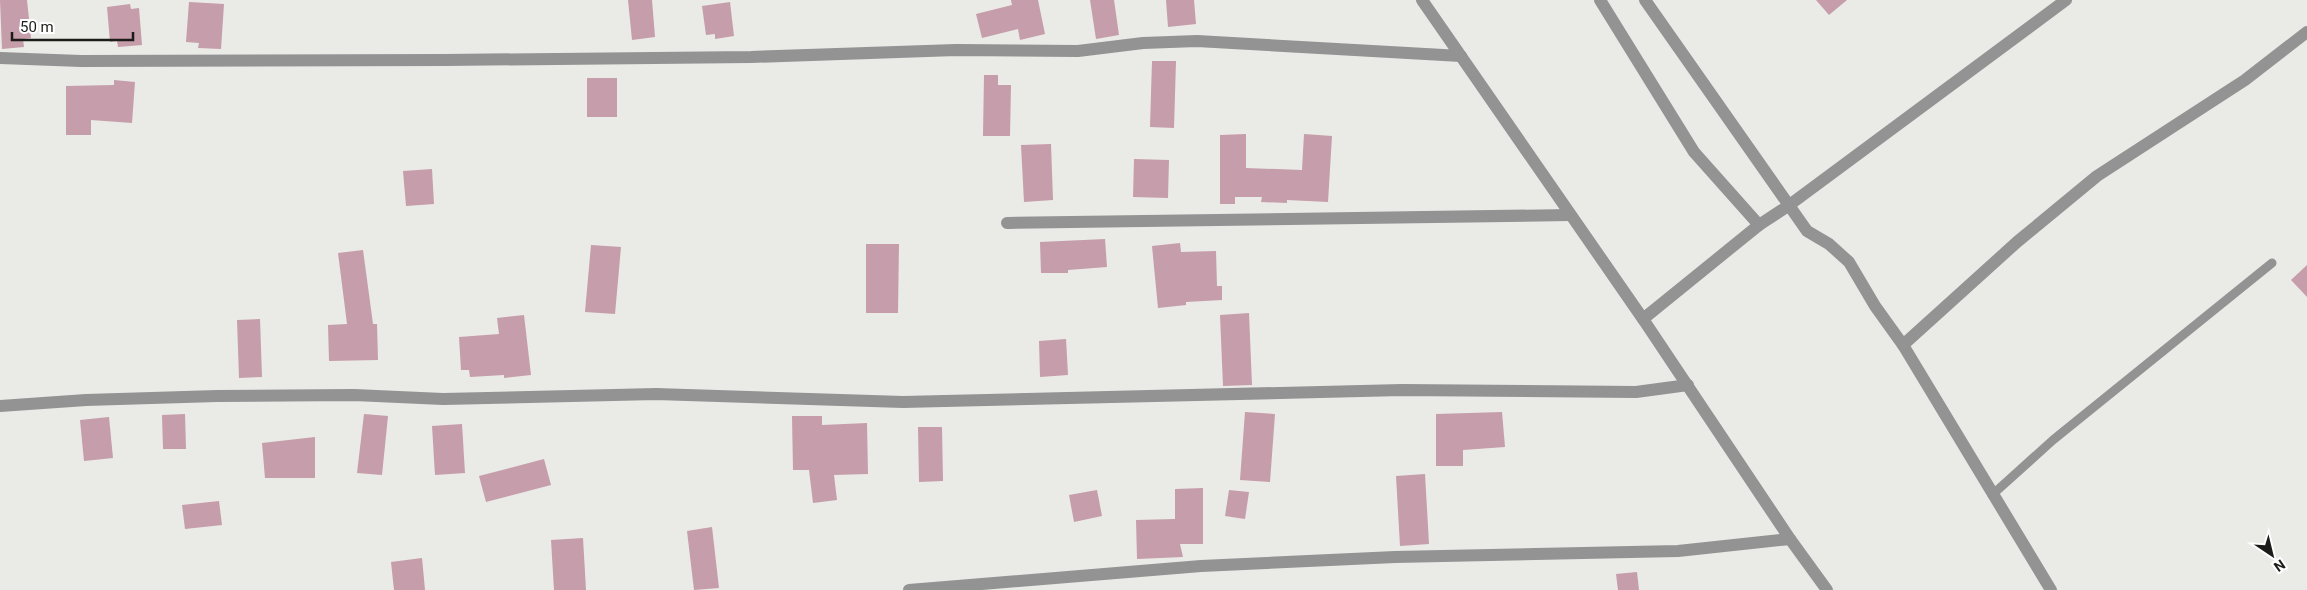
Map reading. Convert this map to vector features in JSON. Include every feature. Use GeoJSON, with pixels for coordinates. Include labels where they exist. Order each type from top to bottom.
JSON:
{"type":"FeatureCollection","features":[{"type":"Feature","properties":{"kind":"street"},"geometry":{"type":"LineString","coordinates":[[1422,0],[1643,319],[1790,539],[1827,590]]}},
{"type":"Feature","properties":{"kind":"street"},"geometry":{"type":"LineString","coordinates":[[1600,0],[1694,152],[1759,224]]}},
{"type":"Feature","properties":{"kind":"street"},"geometry":{"type":"LineString","coordinates":[[1645,0],[1806,231],[1830,244],[1849,262],[1875,306],[1903,345],[2050,590]]}},
{"type":"Feature","properties":{"kind":"street"},"geometry":{"type":"LineString","coordinates":[[1643,319],[1759,224],[1788,206],[2066,0]]}},
{"type":"Feature","properties":{"kind":"street"},"geometry":{"type":"LineString","coordinates":[[1903,345],[2017,242],[2097,176],[2245,80],[2307,32]]}},
{"type":"Feature","properties":{"kind":"street"},"geometry":{"type":"LineString","coordinates":[[0,58],[81,61],[751,57],[956,50],[1078,51],[1143,43],[1197,40],[1461,56]]}},
{"type":"Feature","properties":{"kind":"street"},"geometry":{"type":"LineString","coordinates":[[1007,223],[1570,215]]}},
{"type":"Feature","properties":{"kind":"street"},"geometry":{"type":"LineString","coordinates":[[0,406],[86,400],[354,394],[443,398],[656,394],[902,402],[1402,390],[1636,392],[1688,385]]}},
{"type":"Feature","properties":{"kind":"street"},"geometry":{"type":"LineString","coordinates":[[909,590],[1201,566],[1395,557],[1678,551],[1790,539]]}},
{"type":"Feature","properties":{"kind":"lane"},"geometry":{"type":"LineString","coordinates":[[1992,495],[2053,440],[2272,263]]}},
{"type":"Feature","properties":{"kind":"building"},"geometry":{"type":"Polygon","coordinates":[[[0,0],[27,0],[31,38],[23,39],[24,47],[2,49],[0,0]]]}},
{"type":"Feature","properties":{"kind":"building"},"geometry":{"type":"Polygon","coordinates":[[[628,0],[652,0],[655,37],[632,40],[628,0]]]}},
{"type":"Feature","properties":{"kind":"building"},"geometry":{"type":"Polygon","coordinates":[[[1011,0],[1038,0],[1045,34],[1020,40],[1018,29],[982,38],[976,14],[1012,5],[1011,0]]]}},
{"type":"Feature","properties":{"kind":"building"},"geometry":{"type":"Polygon","coordinates":[[[1090,0],[1114,0],[1119,35],[1096,39],[1090,0]]]}},
{"type":"Feature","properties":{"kind":"building"},"geometry":{"type":"Polygon","coordinates":[[[1166,0],[1194,0],[1196,24],[1168,27],[1166,0]]]}},
{"type":"Feature","properties":{"kind":"building"},"geometry":{"type":"Polygon","coordinates":[[[1816,0],[1847,0],[1829,15],[1816,0]]]}},
{"type":"Feature","properties":{"kind":"building"},"geometry":{"type":"Polygon","coordinates":[[[189,2],[224,4],[221,49],[198,48],[199,43],[186,42],[189,2]]]}},
{"type":"Feature","properties":{"kind":"building"},"geometry":{"type":"Polygon","coordinates":[[[730,2],[734,36],[715,39],[715,34],[706,35],[702,6],[730,2]]]}},
{"type":"Feature","properties":{"kind":"building"},"geometry":{"type":"Polygon","coordinates":[[[130,4],[131,9],[139,8],[142,45],[118,47],[117,41],[110,42],[107,7],[130,4]]]}},
{"type":"Feature","properties":{"kind":"building"},"geometry":{"type":"Polygon","coordinates":[[[1152,61],[1176,61],[1174,128],[1150,127],[1152,61]]]}},
{"type":"Feature","properties":{"kind":"building"},"geometry":{"type":"Polygon","coordinates":[[[984,75],[998,75],[998,85],[1011,85],[1010,136],[983,136],[984,75]]]}},
{"type":"Feature","properties":{"kind":"building"},"geometry":{"type":"Polygon","coordinates":[[[587,78],[617,78],[617,117],[587,117],[587,78]]]}},
{"type":"Feature","properties":{"kind":"building"},"geometry":{"type":"Polygon","coordinates":[[[114,80],[135,82],[132,123],[91,120],[91,135],[66,135],[66,86],[114,85],[114,80]]]}},
{"type":"Feature","properties":{"kind":"building"},"geometry":{"type":"Polygon","coordinates":[[[1246,134],[1246,168],[1302,170],[1304,134],[1332,136],[1328,202],[1287,200],[1287,203],[1261,202],[1262,197],[1235,197],[1235,204],[1220,204],[1220,135],[1246,134]]]}},
{"type":"Feature","properties":{"kind":"building"},"geometry":{"type":"Polygon","coordinates":[[[1051,144],[1053,200],[1024,202],[1021,145],[1051,144]]]}},
{"type":"Feature","properties":{"kind":"building"},"geometry":{"type":"Polygon","coordinates":[[[1134,159],[1169,160],[1168,198],[1133,197],[1134,159]]]}},
{"type":"Feature","properties":{"kind":"building"},"geometry":{"type":"Polygon","coordinates":[[[432,169],[434,204],[406,206],[403,171],[432,169]]]}},
{"type":"Feature","properties":{"kind":"building"},"geometry":{"type":"Polygon","coordinates":[[[1105,239],[1107,267],[1068,270],[1068,273],[1041,273],[1040,242],[1105,239]]]}},
{"type":"Feature","properties":{"kind":"building"},"geometry":{"type":"Polygon","coordinates":[[[1180,243],[1181,252],[1216,251],[1217,286],[1222,286],[1222,300],[1186,302],[1186,305],[1158,308],[1152,246],[1180,243]]]}},
{"type":"Feature","properties":{"kind":"building"},"geometry":{"type":"Polygon","coordinates":[[[866,244],[899,244],[898,313],[866,313],[866,244]]]}},
{"type":"Feature","properties":{"kind":"building"},"geometry":{"type":"Polygon","coordinates":[[[591,245],[621,247],[615,314],[585,312],[591,245]]]}},
{"type":"Feature","properties":{"kind":"building"},"geometry":{"type":"Polygon","coordinates":[[[363,250],[373,324],[377,324],[378,360],[329,361],[328,325],[347,324],[338,253],[363,250]]]}},
{"type":"Feature","properties":{"kind":"building"},"geometry":{"type":"Polygon","coordinates":[[[2307,265],[2307,297],[2291,280],[2307,265]]]}},
{"type":"Feature","properties":{"kind":"building"},"geometry":{"type":"Polygon","coordinates":[[[1249,313],[1252,385],[1223,386],[1220,315],[1249,313]]]}},
{"type":"Feature","properties":{"kind":"building"},"geometry":{"type":"Polygon","coordinates":[[[524,315],[531,375],[504,378],[504,375],[470,377],[469,370],[461,370],[459,337],[499,334],[497,318],[524,315]]]}},
{"type":"Feature","properties":{"kind":"building"},"geometry":{"type":"Polygon","coordinates":[[[260,319],[262,377],[239,378],[237,320],[260,319]]]}},
{"type":"Feature","properties":{"kind":"building"},"geometry":{"type":"Polygon","coordinates":[[[1066,339],[1068,375],[1040,377],[1039,341],[1066,339]]]}},
{"type":"Feature","properties":{"kind":"building"},"geometry":{"type":"Polygon","coordinates":[[[1245,412],[1275,414],[1270,482],[1240,480],[1245,412]]]}},
{"type":"Feature","properties":{"kind":"building"},"geometry":{"type":"Polygon","coordinates":[[[1502,412],[1505,447],[1463,450],[1463,466],[1436,466],[1436,414],[1502,412]]]}},
{"type":"Feature","properties":{"kind":"building"},"geometry":{"type":"Polygon","coordinates":[[[185,414],[186,449],[163,449],[162,415],[185,414]]]}},
{"type":"Feature","properties":{"kind":"building"},"geometry":{"type":"Polygon","coordinates":[[[364,414],[388,416],[382,475],[357,473],[364,414]]]}},
{"type":"Feature","properties":{"kind":"building"},"geometry":{"type":"Polygon","coordinates":[[[792,416],[822,416],[822,425],[867,423],[868,474],[834,475],[837,500],[813,503],[809,470],[793,470],[792,416]]]}},
{"type":"Feature","properties":{"kind":"building"},"geometry":{"type":"Polygon","coordinates":[[[109,417],[113,458],[84,461],[80,420],[109,417]]]}},
{"type":"Feature","properties":{"kind":"building"},"geometry":{"type":"Polygon","coordinates":[[[462,424],[465,473],[435,475],[432,426],[462,424]]]}},
{"type":"Feature","properties":{"kind":"building"},"geometry":{"type":"Polygon","coordinates":[[[918,427],[942,427],[943,481],[919,482],[918,427]]]}},
{"type":"Feature","properties":{"kind":"building"},"geometry":{"type":"Polygon","coordinates":[[[315,437],[315,478],[265,478],[262,443],[315,437]]]}},
{"type":"Feature","properties":{"kind":"building"},"geometry":{"type":"Polygon","coordinates":[[[544,459],[551,485],[486,502],[479,476],[544,459]]]}},
{"type":"Feature","properties":{"kind":"building"},"geometry":{"type":"Polygon","coordinates":[[[1425,474],[1429,544],[1400,546],[1396,476],[1425,474]]]}},
{"type":"Feature","properties":{"kind":"building"},"geometry":{"type":"Polygon","coordinates":[[[1203,488],[1203,544],[1180,544],[1183,557],[1137,559],[1136,520],[1175,519],[1175,489],[1203,488]]]}},
{"type":"Feature","properties":{"kind":"building"},"geometry":{"type":"Polygon","coordinates":[[[1097,490],[1102,516],[1074,522],[1069,495],[1097,490]]]}},
{"type":"Feature","properties":{"kind":"building"},"geometry":{"type":"Polygon","coordinates":[[[1229,490],[1249,492],[1245,519],[1225,516],[1229,490]]]}},
{"type":"Feature","properties":{"kind":"building"},"geometry":{"type":"Polygon","coordinates":[[[219,501],[222,525],[185,529],[182,505],[219,501]]]}},
{"type":"Feature","properties":{"kind":"building"},"geometry":{"type":"Polygon","coordinates":[[[712,527],[719,588],[694,590],[687,531],[712,527]]]}},
{"type":"Feature","properties":{"kind":"building"},"geometry":{"type":"Polygon","coordinates":[[[583,538],[586,590],[554,590],[551,540],[583,538]]]}},
{"type":"Feature","properties":{"kind":"building"},"geometry":{"type":"Polygon","coordinates":[[[422,558],[425,590],[394,590],[391,562],[422,558]]]}},
{"type":"Feature","properties":{"kind":"building"},"geometry":{"type":"Polygon","coordinates":[[[1637,572],[1639,590],[1618,590],[1616,574],[1637,572]]]}}]}
